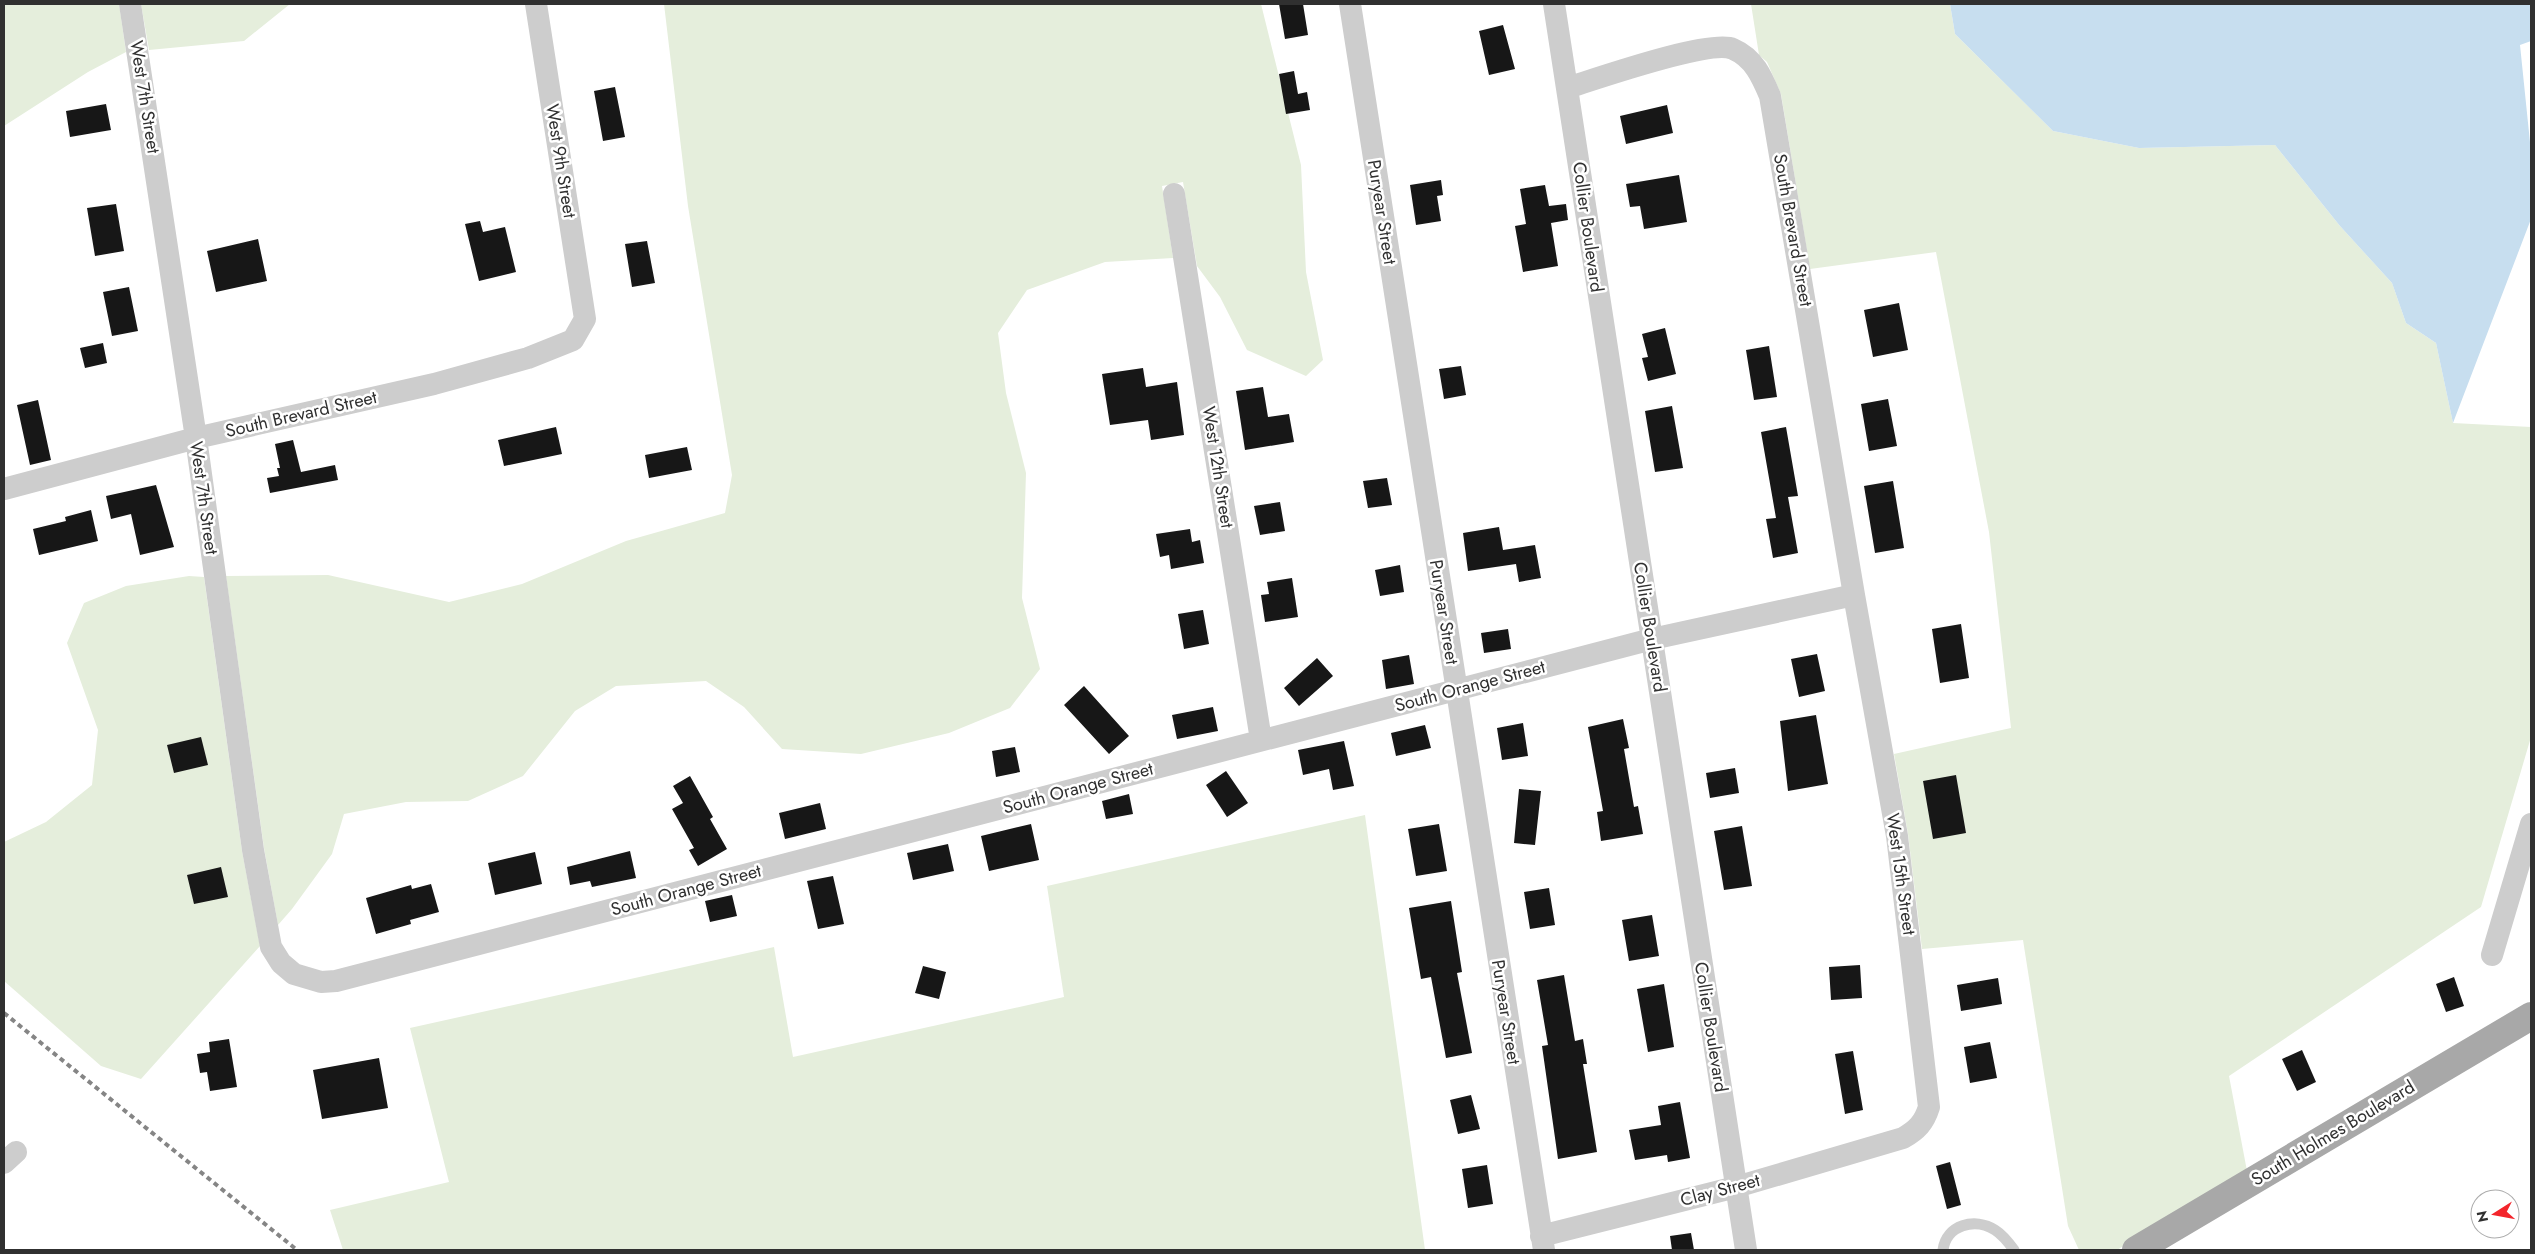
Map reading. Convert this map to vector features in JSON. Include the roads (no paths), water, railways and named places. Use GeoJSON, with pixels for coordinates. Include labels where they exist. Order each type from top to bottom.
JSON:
{"type":"FeatureCollection","features":[{"type":"Feature","properties":{"kind":"main road","name":"South Holmes Boulevard"},"geometry":{"type":"LineString","coordinates":[[2136,1250],[2531,1016]]}},
{"type":"Feature","properties":{"kind":"street","name":"West 7th Street"},"geometry":{"type":"LineString","coordinates":[[130,4],[196,438],[253,850],[271,947],[281,962],[303,978]]}},
{"type":"Feature","properties":{"kind":"street","name":"West 9th Street"},"geometry":{"type":"LineString","coordinates":[[536,4],[585,319]]}},
{"type":"Feature","properties":{"kind":"street","name":"Puryear Street"},"geometry":{"type":"LineString","coordinates":[[1350,4],[1542,1243]]}},
{"type":"Feature","properties":{"kind":"street","name":"Collier Boulevard"},"geometry":{"type":"LineString","coordinates":[[1554,4],[1746,1250]]}},
{"type":"Feature","properties":{"kind":"street","name":"South Brevard Street"},"geometry":{"type":"LineString","coordinates":[[1567,88],[1692,51],[1733,48],[1757,66],[1770,96],[1854,595]]}},
{"type":"Feature","properties":{"kind":"street","name":"West 12th Street"},"geometry":{"type":"LineString","coordinates":[[1174,194],[1262,740]]}},
{"type":"Feature","properties":{"kind":"street","name":"South Brevard Street"},"geometry":{"type":"LineString","coordinates":[[4,488],[196,438],[434,384],[528,358],[573,340],[585,319]]}},
{"type":"Feature","properties":{"kind":"street","name":"South Orange Street"},"geometry":{"type":"LineString","coordinates":[[303,978],[321,982],[336,981],[1652,639],[1854,595]]}},
{"type":"Feature","properties":{"kind":"street","name":"West 15th Street"},"geometry":{"type":"LineString","coordinates":[[1854,595],[1897,836],[1928,1094],[1929,1107],[1925,1120],[1916,1131],[1898,1140]]}},
{"type":"Feature","properties":{"kind":"street"},"geometry":{"type":"LineString","coordinates":[[2492,955],[2531,824]]}},
{"type":"Feature","properties":{"kind":"street","name":"Clay Street"},"geometry":{"type":"LineString","coordinates":[[1542,1243],[1898,1140]]}},
{"type":"Feature","properties":{"kind":"lane"},"geometry":{"type":"LineString","coordinates":[[1943,1250],[1949,1233],[1961,1225],[1982,1225],[1995,1230],[2014,1250]]}},
{"type":"Feature","properties":{"kind":"water"},"geometry":{"type":"Polygon","coordinates":[[[1950,4],[2531,4],[2531,41],[2520,45],[2531,152],[2531,219],[2453,423],[2436,343],[2406,323],[2392,283],[2340,226],[2275,145],[2139,148],[2053,131],[1955,34],[1950,4]]]}},
{"type":"Feature","properties":{"kind":"railway"},"geometry":{"type":"LineString","coordinates":[[4,1013],[297,1250]]}}]}
